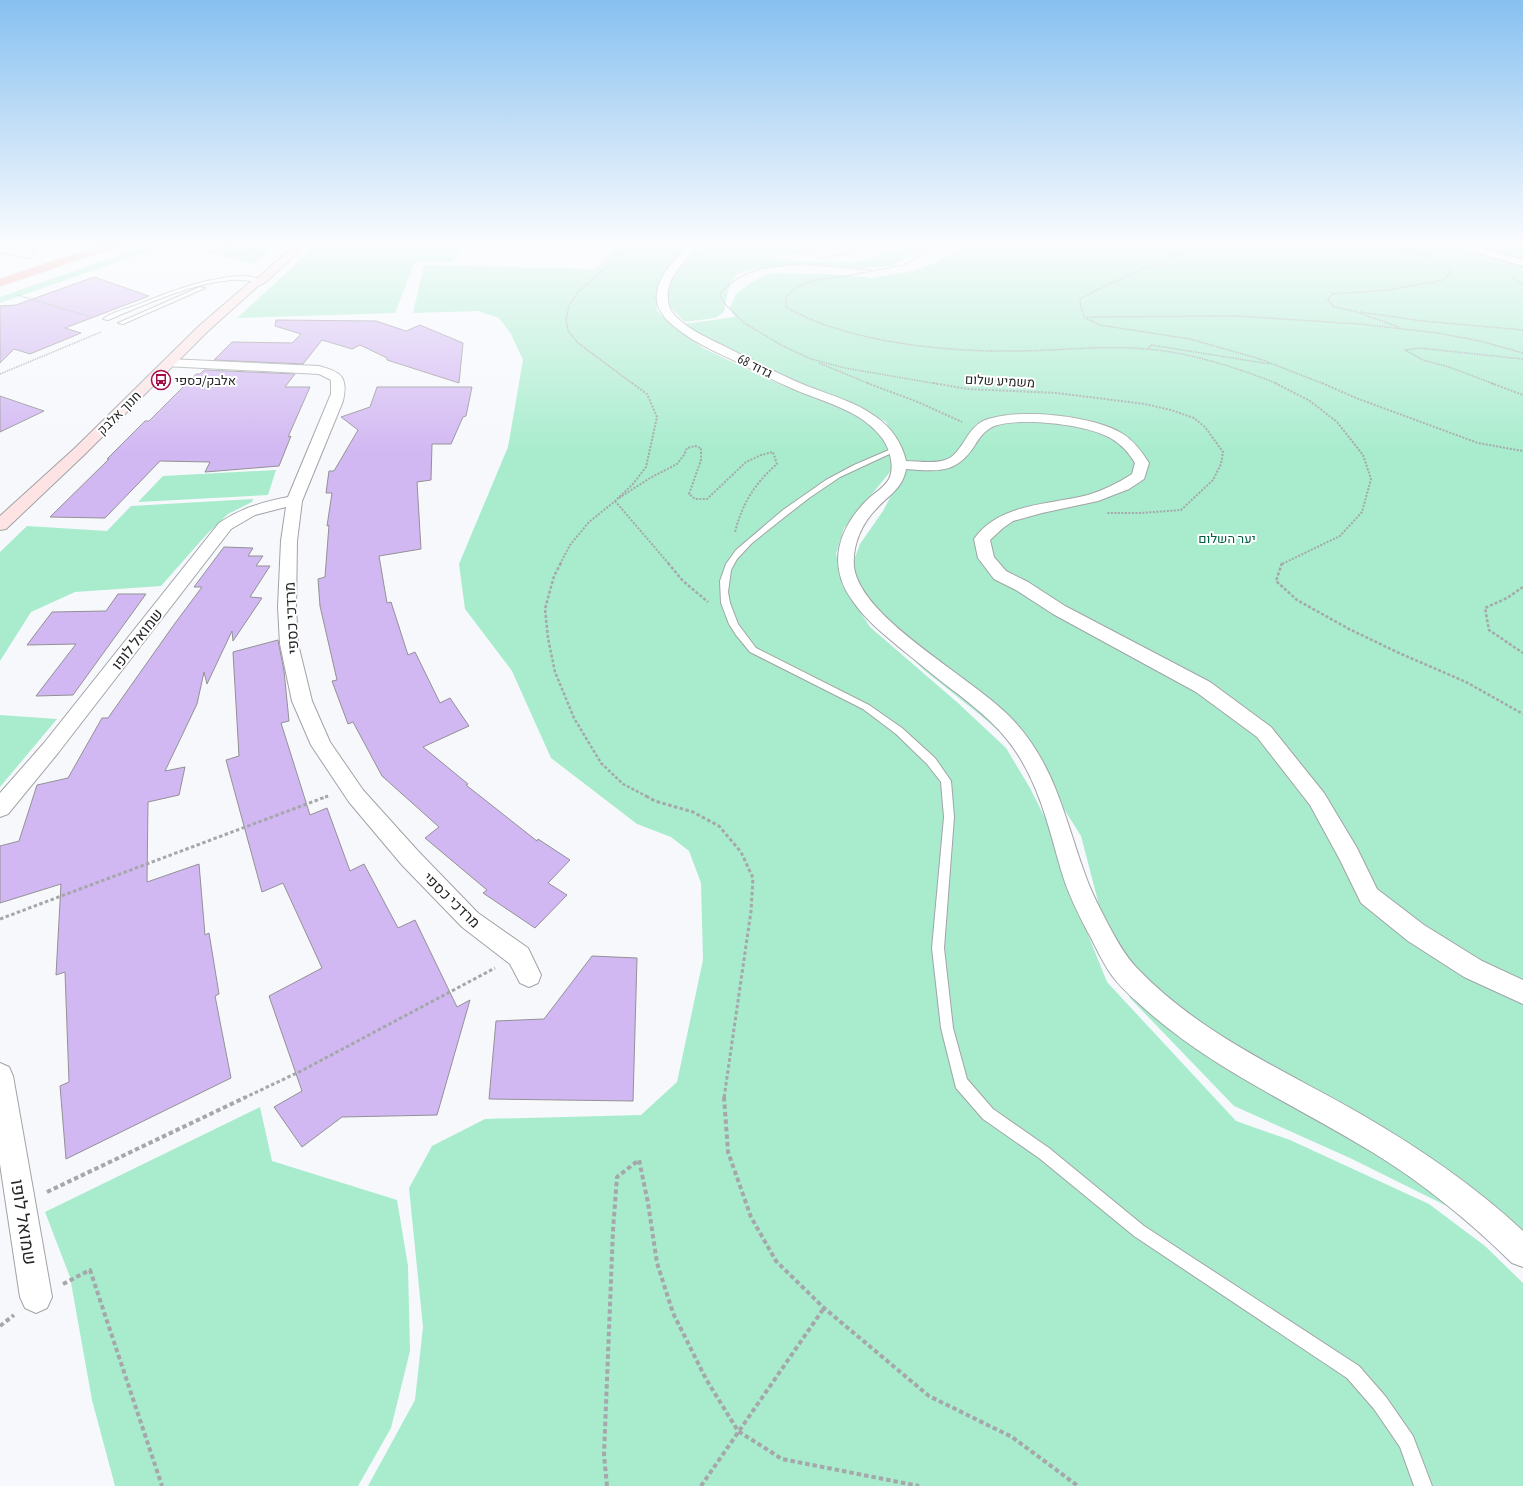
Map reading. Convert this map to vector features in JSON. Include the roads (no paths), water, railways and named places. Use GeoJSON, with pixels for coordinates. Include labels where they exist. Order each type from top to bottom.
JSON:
{"type":"FeatureCollection","features":[{"type":"Feature","properties":{"kind":"street","name":"חנוך אלבק"},"geometry":{"type":"LineString","coordinates":[[0,525],[80,451],[220,313]]}},
{"type":"Feature","properties":{"kind":"street","name":"גדוד 68"},"geometry":{"type":"LineString","coordinates":[[668,313],[695,335],[774,376],[862,413],[886,432],[897,457]]}},
{"type":"Feature","properties":{"kind":"street","name":"מרדכי כספי"},"geometry":{"type":"LineString","coordinates":[[169,363],[303,368],[319,370],[335,375],[339,381],[336,401],[294,501],[289,548],[287,607],[289,644],[302,701],[321,745],[351,788],[410,858],[470,920],[519,956],[529,975]]}},
{"type":"Feature","properties":{"kind":"street"},"geometry":{"type":"LineString","coordinates":[[1523,992],[1472,969],[1416,933],[1369,896],[1349,855],[1317,799],[1264,732],[1203,687],[1058,610],[1022,586],[1000,576],[986,558],[982,539],[992,528],[1007,518],[1106,495],[1127,486],[1140,476],[1142,462],[1134,449],[1113,434],[1080,423],[1046,419],[1010,420],[989,424],[977,429],[968,446],[952,462],[935,465],[897,457],[897,477],[890,487],[872,504],[851,532],[846,554],[846,566],[850,584],[882,624],[980,701],[1007,726],[1026,750],[1040,775],[1049,798],[1062,832],[1074,875],[1090,914],[1108,949],[1126,974],[1162,1006],[1204,1038],[1244,1065],[1364,1131],[1432,1174],[1523,1252]]}},
{"type":"Feature","properties":{"kind":"street","name":"שמואל לופו"},"geometry":{"type":"LineString","coordinates":[[0,808],[51,748],[225,526],[239,516],[261,506],[294,501]]}},
{"type":"Feature","properties":{"kind":"street","name":"שמואל לופו"},"geometry":{"type":"LineString","coordinates":[[0,1076],[36,1297]]}},
{"type":"Feature","properties":{"kind":"lane"},"geometry":{"type":"LineString","coordinates":[[106,319],[120,313]]}},
{"type":"Feature","properties":{"kind":"lane"},"geometry":{"type":"LineString","coordinates":[[118,324],[144,313]]}},
{"type":"Feature","properties":{"kind":"lane"},"geometry":{"type":"LineString","coordinates":[[897,457],[862,464],[821,486],[784,513],[749,542],[735,558],[728,570],[724,586],[727,609],[732,624],[742,639],[753,650],[866,707],[899,731],[931,761],[946,781],[949,817],[938,948],[947,1028],[961,1083],[988,1114],[1044,1153],[1138,1231],[1353,1372],[1380,1404],[1407,1442],[1423,1486]]}},
{"type":"Feature","properties":{"kind":"place","name":"אלבק/כספי"},"geometry":{"type":"Point","coordinates":[161,380]}},
{"type":"Feature","properties":{"kind":"park label","name":"יער השלום"},"geometry":{"type":"Point","coordinates":[1227,538]}}]}
